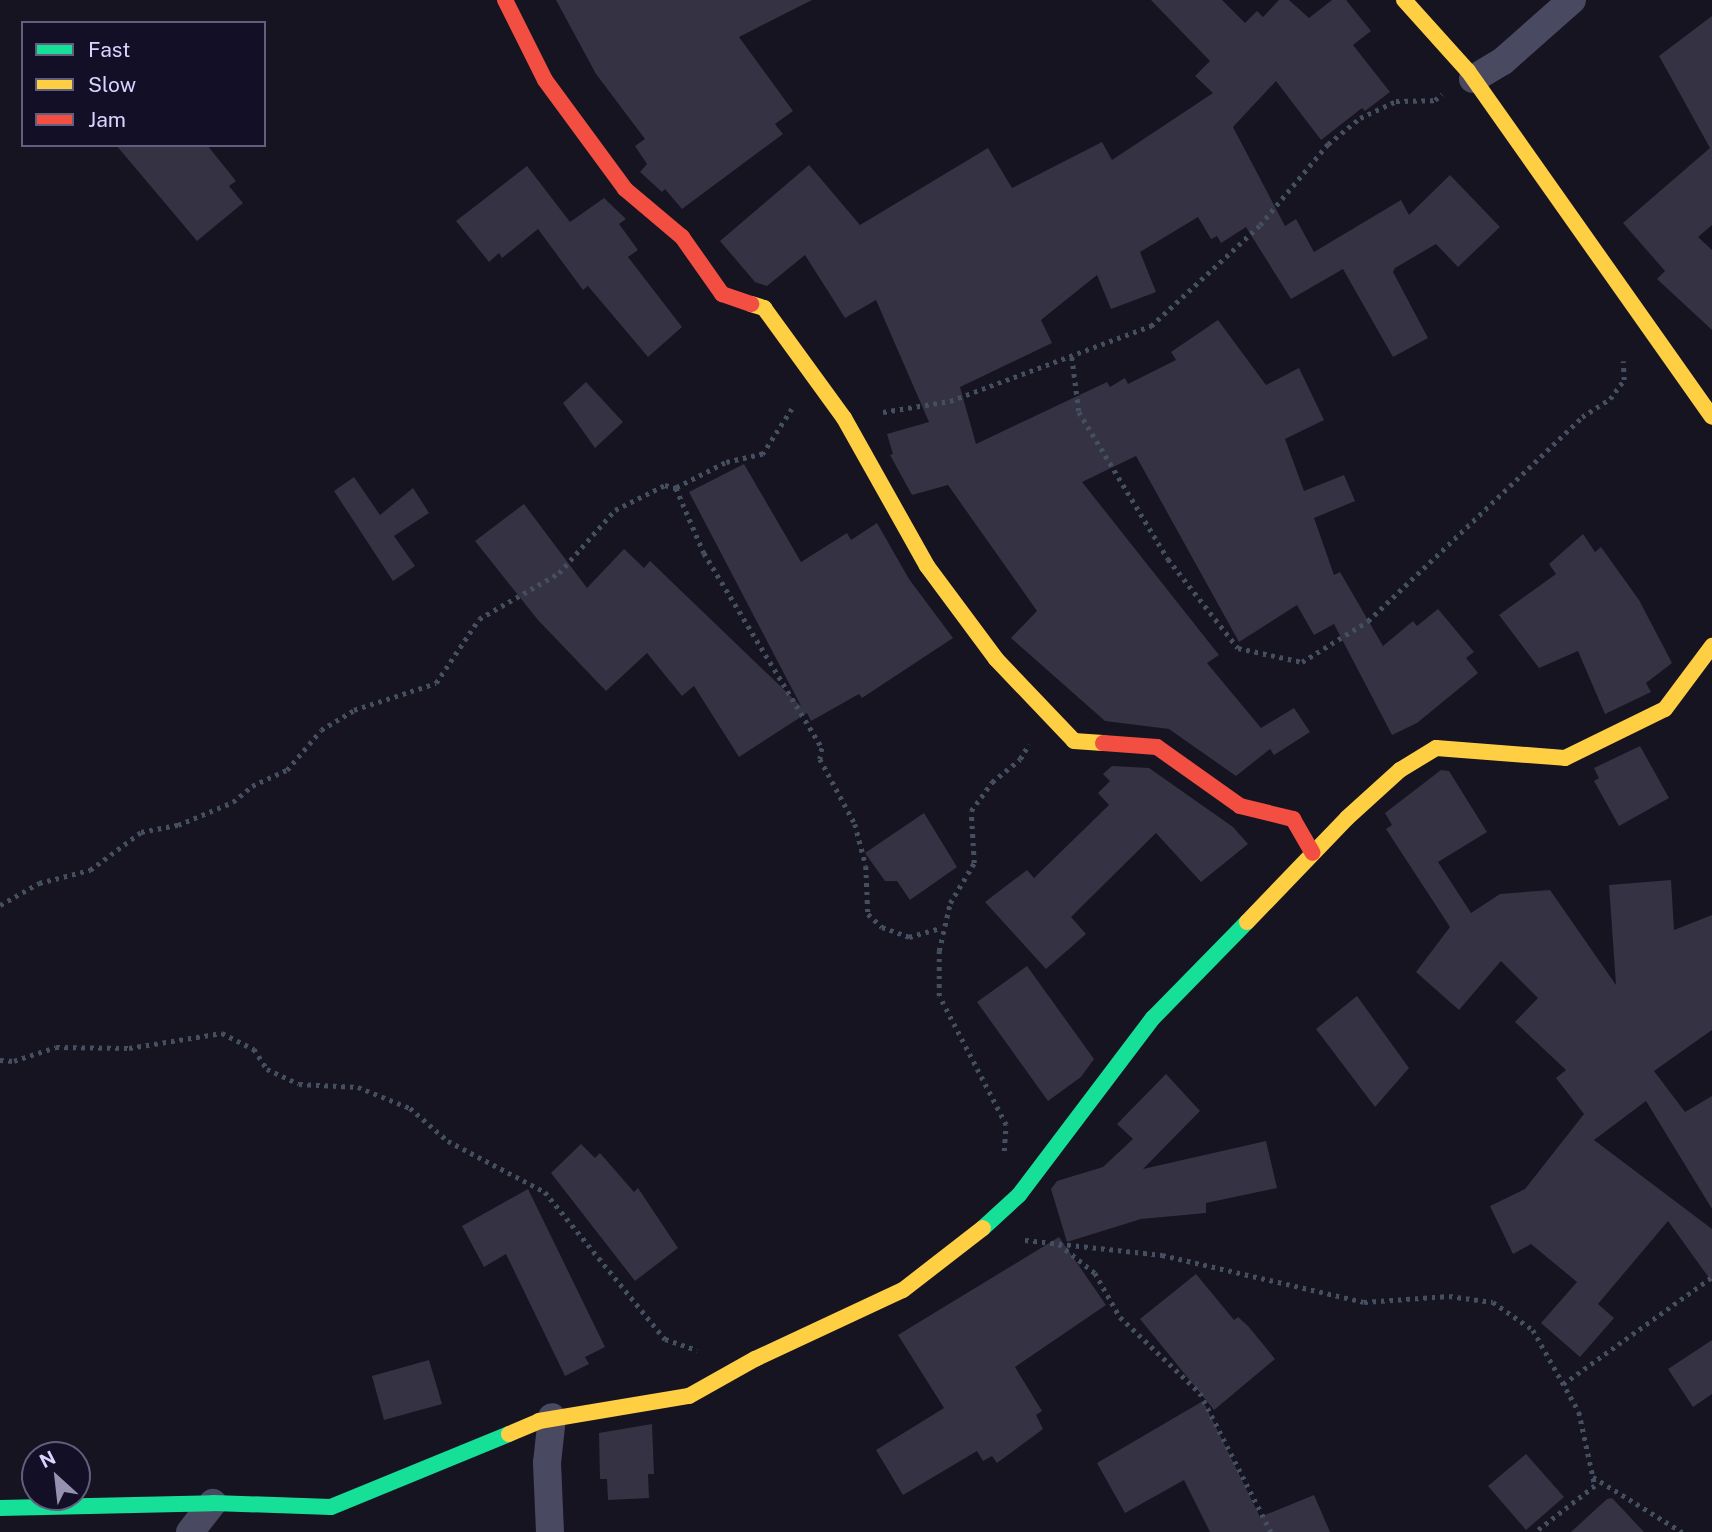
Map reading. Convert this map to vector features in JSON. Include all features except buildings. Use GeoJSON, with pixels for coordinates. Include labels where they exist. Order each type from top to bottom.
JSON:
{"type":"FeatureCollection","features":[{"type":"Feature","properties":{"kind":"street"},"geometry":{"type":"LineString","coordinates":[[505,0],[545,80],[625,189],[682,237],[722,295],[764,308],[844,418],[927,566],[996,659],[1074,741],[1157,747],[1240,806],[1293,819],[1313,853]]}},
{"type":"Feature","properties":{"kind":"street"},"geometry":{"type":"LineString","coordinates":[[1404,0],[1471,75],[1631,308],[1712,417]]}},
{"type":"Feature","properties":{"kind":"street"},"geometry":{"type":"LineString","coordinates":[[1471,75],[1503,61],[1572,0]]}},
{"type":"Feature","properties":{"kind":"street"},"geometry":{"type":"LineString","coordinates":[[0,1508],[213,1503],[331,1507],[552,1417],[689,1396],[903,1290],[975,1235],[1019,1195],[1153,1018],[1313,853],[1420,755],[1454,747],[1565,758],[1665,709],[1712,646]]}},
{"type":"Feature","properties":{"kind":"street"},"geometry":{"type":"LineString","coordinates":[[550,1532],[547,1464],[552,1417]]}},
{"type":"Feature","properties":{"kind":"street"},"geometry":{"type":"LineString","coordinates":[[190,1532],[213,1503]]}},
{"type":"Feature","properties":{"kind":"path"},"geometry":{"type":"LineString","coordinates":[[844,418],[950,401],[1151,326],[1260,225],[1328,144],[1360,118],[1396,101],[1435,100],[1471,75]]}},
{"type":"Feature","properties":{"kind":"path"},"geometry":{"type":"LineString","coordinates":[[1072,356],[1079,412],[1168,559],[1238,648],[1302,662],[1368,621],[1581,416],[1620,389],[1631,308]]}},
{"type":"Feature","properties":{"kind":"path"},"geometry":{"type":"LineString","coordinates":[[0,905],[39,883],[90,870],[141,831],[178,825],[233,802],[252,786],[287,770],[321,730],[354,710],[436,683],[479,619],[559,573],[615,510],[665,485],[676,488],[724,463],[763,454],[785,415],[824,390]]}},
{"type":"Feature","properties":{"kind":"path"},"geometry":{"type":"LineString","coordinates":[[676,488],[700,546],[822,748],[820,759],[855,824],[866,866],[868,914],[882,927],[909,937],[941,928]]}},
{"type":"Feature","properties":{"kind":"path"},"geometry":{"type":"LineString","coordinates":[[1002,1157],[1006,1125],[939,996],[941,928],[950,903],[974,863],[971,811],[992,782],[1027,750],[1026,732]]}},
{"type":"Feature","properties":{"kind":"path"},"geometry":{"type":"LineString","coordinates":[[0,1060],[14,1061],[56,1047],[129,1048],[222,1033],[254,1049],[267,1069],[299,1084],[358,1087],[410,1108],[448,1141],[545,1192],[665,1339],[712,1353],[730,1374]]}},
{"type":"Feature","properties":{"kind":"path"},"geometry":{"type":"LineString","coordinates":[[975,1235],[1162,1255],[1364,1302],[1449,1296],[1493,1302],[1533,1330],[1579,1412],[1594,1486],[1536,1532]]}},
{"type":"Feature","properties":{"kind":"path"},"geometry":{"type":"LineString","coordinates":[[1057,1243],[1095,1273],[1121,1317],[1200,1393],[1271,1532]]}},
{"type":"Feature","properties":{"kind":"path"},"geometry":{"type":"LineString","coordinates":[[1563,1384],[1712,1277]]}},
{"type":"Feature","properties":{"kind":"path"},"geometry":{"type":"LineString","coordinates":[[1592,1477],[1682,1532]]}},
{"type":"Feature","properties":{"kind":"traffic: fast"},"geometry":{"type":"LineString","coordinates":[[983,1228],[1019,1195],[1153,1018],[1247,922]]}},
{"type":"Feature","properties":{"kind":"traffic: fast"},"geometry":{"type":"LineString","coordinates":[[0,1508],[213,1503],[331,1507],[509,1434]]}},
{"type":"Feature","properties":{"kind":"traffic: slow"},"geometry":{"type":"LineString","coordinates":[[1404,0],[1468,71],[1712,417]]}},
{"type":"Feature","properties":{"kind":"traffic: slow"},"geometry":{"type":"LineString","coordinates":[[751,304],[764,308],[844,418],[927,566],[996,659],[1074,741],[1103,743]]}},
{"type":"Feature","properties":{"kind":"traffic: slow"},"geometry":{"type":"LineString","coordinates":[[1247,922],[1347,818],[1400,770],[1436,748],[1565,758],[1665,709],[1712,646]]}},
{"type":"Feature","properties":{"kind":"traffic: slow"},"geometry":{"type":"LineString","coordinates":[[509,1434],[539,1421],[689,1396],[755,1359],[903,1290],[983,1228]]}},
{"type":"Feature","properties":{"kind":"traffic: jam"},"geometry":{"type":"LineString","coordinates":[[505,0],[545,80],[625,189],[682,237],[722,294],[751,304]]}},
{"type":"Feature","properties":{"kind":"traffic: jam"},"geometry":{"type":"LineString","coordinates":[[1103,743],[1157,747],[1240,806],[1293,819],[1313,853]]}}]}
